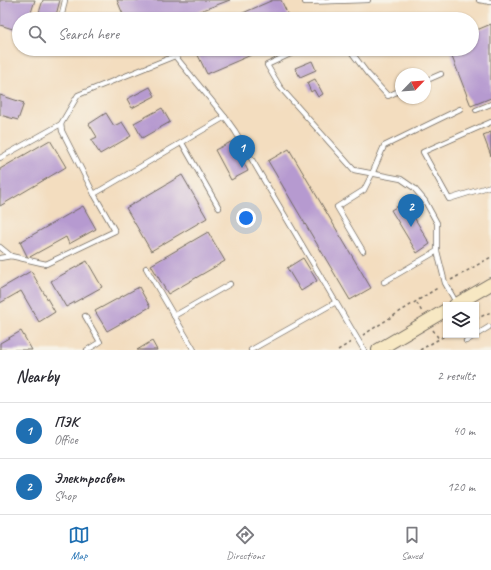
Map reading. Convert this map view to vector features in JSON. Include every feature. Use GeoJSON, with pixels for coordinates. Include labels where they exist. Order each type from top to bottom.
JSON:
{"type":"FeatureCollection","features":[{"type":"Feature","properties":{"kind":"main road"},"geometry":{"type":"LineString","coordinates":[[462,302],[491,284]]}},
{"type":"Feature","properties":{"kind":"main road"},"geometry":{"type":"LineString","coordinates":[[378,350],[443,312]]}},
{"type":"Feature","properties":{"kind":"lane"},"geometry":{"type":"LineString","coordinates":[[62,12],[65,0]]}},
{"type":"Feature","properties":{"kind":"lane"},"geometry":{"type":"LineString","coordinates":[[305,2],[368,0]]}},
{"type":"Feature","properties":{"kind":"lane"},"geometry":{"type":"LineString","coordinates":[[479,0],[491,2]]}},
{"type":"Feature","properties":{"kind":"lane"},"geometry":{"type":"LineString","coordinates":[[0,158],[61,124],[78,95],[176,56],[235,131],[364,350]]}},
{"type":"Feature","properties":{"kind":"lane"},"geometry":{"type":"LineString","coordinates":[[285,56],[267,64],[280,87],[354,170],[401,179],[414,188],[424,201],[437,223],[437,251],[445,283],[455,302]]}},
{"type":"Feature","properties":{"kind":"lane"},"geometry":{"type":"LineString","coordinates":[[355,56],[367,73],[388,96],[395,93]]}},
{"type":"Feature","properties":{"kind":"lane"},"geometry":{"type":"LineString","coordinates":[[431,78],[441,74]]}},
{"type":"Feature","properties":{"kind":"lane"},"geometry":{"type":"LineString","coordinates":[[476,110],[491,104]]}},
{"type":"Feature","properties":{"kind":"lane"},"geometry":{"type":"LineString","coordinates":[[363,251],[337,207],[364,190],[384,146],[460,109]]}},
{"type":"Feature","properties":{"kind":"lane"},"geometry":{"type":"LineString","coordinates":[[94,194],[225,117]]}},
{"type":"Feature","properties":{"kind":"lane"},"geometry":{"type":"LineString","coordinates":[[491,122],[423,152],[449,199],[491,186]]}},
{"type":"Feature","properties":{"kind":"lane"},"geometry":{"type":"LineString","coordinates":[[0,258],[11,256],[46,264],[115,231],[94,194],[62,131],[61,124]]}},
{"type":"Feature","properties":{"kind":"lane"},"geometry":{"type":"LineString","coordinates":[[182,143],[219,208]]}},
{"type":"Feature","properties":{"kind":"lane"},"geometry":{"type":"LineString","coordinates":[[0,247],[11,256]]}},
{"type":"Feature","properties":{"kind":"lane"},"geometry":{"type":"LineString","coordinates":[[384,282],[437,251]]}},
{"type":"Feature","properties":{"kind":"lane"},"geometry":{"type":"LineString","coordinates":[[146,268],[194,350]]}},
{"type":"Feature","properties":{"kind":"lane"},"geometry":{"type":"LineString","coordinates":[[174,316],[230,284]]}},
{"type":"Feature","properties":{"kind":"lane"},"geometry":{"type":"LineString","coordinates":[[251,350],[336,302]]}},
{"type":"Feature","properties":{"kind":"lane"},"geometry":{"type":"LineString","coordinates":[[85,316],[100,342],[87,350]]}},
{"type":"Feature","properties":{"kind":"lane"},"geometry":{"type":"LineString","coordinates":[[479,333],[489,327]]}},
{"type":"Feature","properties":{"kind":"lane"},"geometry":{"type":"LineString","coordinates":[[466,341],[470,338]]}},
{"type":"Feature","properties":{"kind":"path"},"geometry":{"type":"LineString","coordinates":[[338,350],[445,283],[491,257]]}},
{"type":"Feature","properties":{"kind":"path"},"geometry":{"type":"LineString","coordinates":[[479,318],[491,312]]}},
{"type":"Feature","properties":{"kind":"path"},"geometry":{"type":"LineString","coordinates":[[420,350],[443,337]]}},
{"type":"Feature","properties":{"kind":"building"},"geometry":{"type":"Polygon","coordinates":[[[0,0],[35,0],[31,12],[12,12],[12,29],[0,25],[0,0]]]}},
{"type":"Feature","properties":{"kind":"building"},"geometry":{"type":"Polygon","coordinates":[[[43,0],[60,0],[57,12],[39,12],[43,0]]]}},
{"type":"Feature","properties":{"kind":"building"},"geometry":{"type":"Polygon","coordinates":[[[117,0],[230,0],[198,12],[122,12],[117,0]]]}},
{"type":"Feature","properties":{"kind":"building"},"geometry":{"type":"Polygon","coordinates":[[[273,0],[281,0],[287,12],[245,12],[273,0]]]}},
{"type":"Feature","properties":{"kind":"building"},"geometry":{"type":"Polygon","coordinates":[[[491,24],[491,98],[471,106],[452,56],[479,56],[479,29],[491,24]]]}},
{"type":"Feature","properties":{"kind":"building"},"geometry":{"type":"Polygon","coordinates":[[[198,56],[249,56],[207,74],[198,56]]]}},
{"type":"Feature","properties":{"kind":"building"},"geometry":{"type":"Polygon","coordinates":[[[312,61],[316,70],[300,77],[295,68],[312,61]]]}},
{"type":"Feature","properties":{"kind":"building"},"geometry":{"type":"Polygon","coordinates":[[[315,79],[323,94],[318,97],[314,90],[311,92],[307,83],[315,79]]]}},
{"type":"Feature","properties":{"kind":"building"},"geometry":{"type":"Polygon","coordinates":[[[150,87],[155,96],[132,108],[127,99],[150,87]]]}},
{"type":"Feature","properties":{"kind":"building"},"geometry":{"type":"Polygon","coordinates":[[[0,95],[24,103],[18,120],[0,115],[0,95]]]}},
{"type":"Feature","properties":{"kind":"building"},"geometry":{"type":"Polygon","coordinates":[[[162,108],[170,122],[142,138],[134,123],[162,108]]]}},
{"type":"Feature","properties":{"kind":"building"},"geometry":{"type":"Polygon","coordinates":[[[106,113],[114,126],[122,122],[131,136],[100,154],[91,140],[97,137],[89,124],[106,113]]]}},
{"type":"Feature","properties":{"kind":"building"},"geometry":{"type":"Polygon","coordinates":[[[491,132],[491,156],[483,135],[491,132]]]}},
{"type":"Feature","properties":{"kind":"building"},"geometry":{"type":"Polygon","coordinates":[[[50,140],[66,167],[0,206],[0,169],[50,140]]]}},
{"type":"Feature","properties":{"kind":"building"},"geometry":{"type":"Polygon","coordinates":[[[233,141],[248,171],[231,180],[215,150],[233,141]]]}},
{"type":"Feature","properties":{"kind":"building"},"geometry":{"type":"Polygon","coordinates":[[[289,149],[371,288],[350,300],[268,161],[289,149]]]}},
{"type":"Feature","properties":{"kind":"building"},"geometry":{"type":"Polygon","coordinates":[[[182,175],[207,218],[151,251],[126,208],[182,175]]]}},
{"type":"Feature","properties":{"kind":"building"},"geometry":{"type":"Polygon","coordinates":[[[405,202],[430,244],[417,253],[391,210],[405,202]]]}},
{"type":"Feature","properties":{"kind":"building"},"geometry":{"type":"Polygon","coordinates":[[[83,206],[96,229],[69,244],[66,237],[28,258],[20,242],[83,206]]]}},
{"type":"Feature","properties":{"kind":"building"},"geometry":{"type":"Polygon","coordinates":[[[208,232],[225,261],[168,294],[151,265],[208,232]]]}},
{"type":"Feature","properties":{"kind":"building"},"geometry":{"type":"Polygon","coordinates":[[[303,258],[317,281],[301,291],[287,268],[303,258]]]}},
{"type":"Feature","properties":{"kind":"building"},"geometry":{"type":"Polygon","coordinates":[[[87,261],[102,287],[66,307],[51,281],[87,261]]]}},
{"type":"Feature","properties":{"kind":"building"},"geometry":{"type":"Polygon","coordinates":[[[31,271],[55,312],[39,322],[21,291],[0,303],[0,289],[31,271]]]}},
{"type":"Feature","properties":{"kind":"building"},"geometry":{"type":"Polygon","coordinates":[[[139,287],[150,307],[107,331],[95,311],[139,287]]]}},
{"type":"Feature","properties":{"kind":"building"},"geometry":{"type":"Polygon","coordinates":[[[21,331],[32,350],[0,350],[0,343],[21,331]]]}},
{"type":"Feature","properties":{"kind":"building"},"geometry":{"type":"Polygon","coordinates":[[[152,341],[157,350],[137,350],[152,341]]]}},
{"type":"Feature","properties":{"kind":"place","name":"ПЭК"},"geometry":{"type":"Point","coordinates":[242,168]}},
{"type":"Feature","properties":{"kind":"place","name":"Электросвет"},"geometry":{"type":"Point","coordinates":[411,227]}}]}
